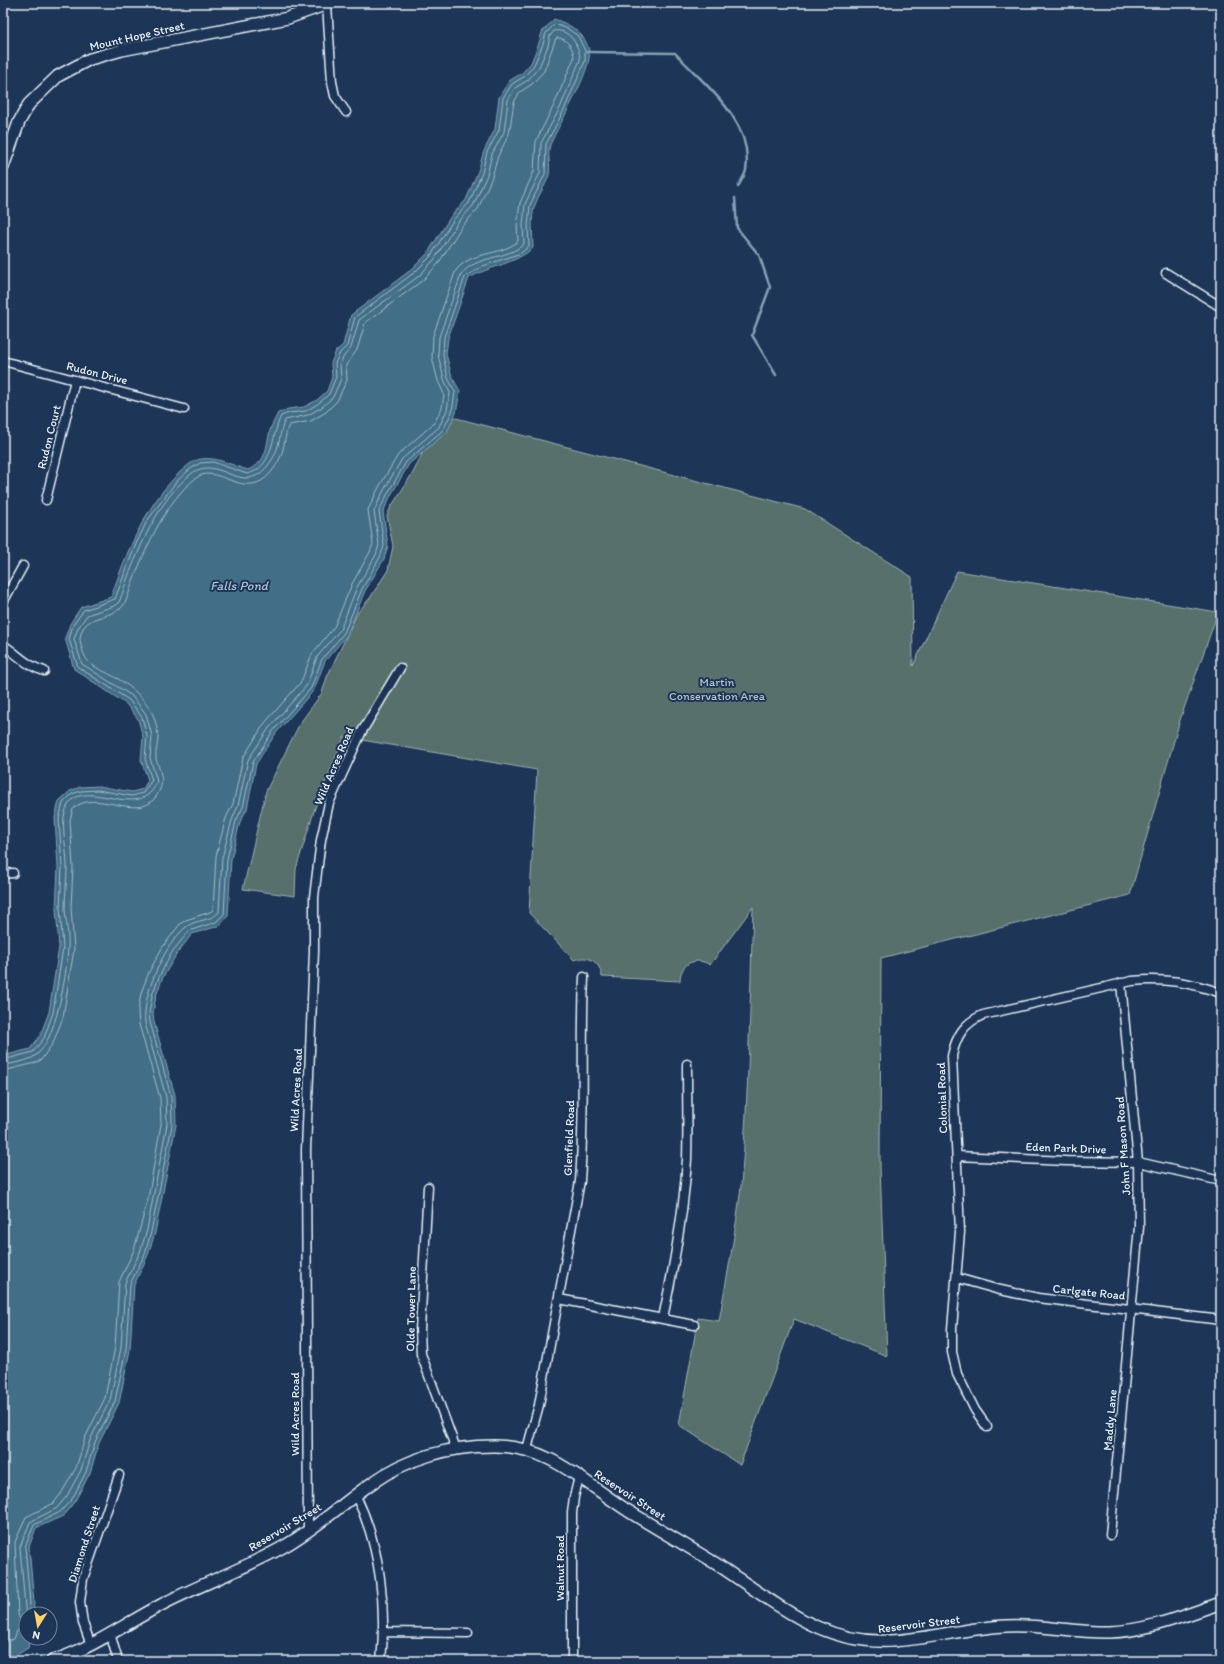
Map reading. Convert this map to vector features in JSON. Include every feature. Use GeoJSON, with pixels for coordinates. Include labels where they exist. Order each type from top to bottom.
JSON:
{"type":"FeatureCollection","features":[{"type":"Feature","properties":{"kind":"street"},"geometry":{"type":"LineString","coordinates":[[328,4],[332,82],[335,96],[346,112]]}},
{"type":"Feature","properties":{"kind":"street","name":"Mount Hope Street"},"geometry":{"type":"LineString","coordinates":[[4,162],[19,122],[29,104],[58,76],[90,59],[122,50],[288,18],[328,4]]}},
{"type":"Feature","properties":{"kind":"street"},"geometry":{"type":"LineString","coordinates":[[1166,273],[1221,308]]}},
{"type":"Feature","properties":{"kind":"street","name":"Rudon Drive"},"geometry":{"type":"LineString","coordinates":[[3,361],[184,409]]}},
{"type":"Feature","properties":{"kind":"street","name":"Rudon Court"},"geometry":{"type":"LineString","coordinates":[[46,500],[75,380]]}},
{"type":"Feature","properties":{"kind":"street"},"geometry":{"type":"LineString","coordinates":[[3,602],[23,566]]}},
{"type":"Feature","properties":{"kind":"street"},"geometry":{"type":"LineString","coordinates":[[3,645],[32,668],[44,671]]}},
{"type":"Feature","properties":{"kind":"street","name":"Wild Acres Road"},"geometry":{"type":"LineString","coordinates":[[308,1531],[306,1150],[314,951],[314,897],[321,840],[329,803],[361,733],[400,668]]}},
{"type":"Feature","properties":{"kind":"street"},"geometry":{"type":"LineString","coordinates":[[3,874],[13,873]]}},
{"type":"Feature","properties":{"kind":"street","name":"Glenfield Road"},"geometry":{"type":"LineString","coordinates":[[527,1449],[539,1406],[580,1181],[584,977]]}},
{"type":"Feature","properties":{"kind":"street","name":"Colonial Road"},"geometry":{"type":"LineString","coordinates":[[987,1427],[975,1410],[957,1374],[952,1352],[952,1329],[960,1232],[952,1056],[958,1035],[968,1023],[983,1015],[1121,983],[1148,980],[1183,982],[1221,993]]}},
{"type":"Feature","properties":{"kind":"street","name":"John F Mason Road"},"geometry":{"type":"LineString","coordinates":[[1121,983],[1138,1162],[1139,1228],[1132,1308]]}},
{"type":"Feature","properties":{"kind":"street"},"geometry":{"type":"LineString","coordinates":[[663,1318],[680,1228],[684,1193],[687,1158],[687,1064]]}},
{"type":"Feature","properties":{"kind":"street","name":"Eden Park Drive"},"geometry":{"type":"LineString","coordinates":[[957,1156],[1066,1161],[1138,1162],[1221,1181]]}},
{"type":"Feature","properties":{"kind":"street","name":"Olde Tower Lane"},"geometry":{"type":"LineString","coordinates":[[428,1187],[420,1314],[421,1354],[456,1449]]}},
{"type":"Feature","properties":{"kind":"street","name":"Carlgate Road"},"geometry":{"type":"LineString","coordinates":[[957,1278],[1033,1297],[1221,1320]]}},
{"type":"Feature","properties":{"kind":"street"},"geometry":{"type":"LineString","coordinates":[[559,1299],[694,1325]]}},
{"type":"Feature","properties":{"kind":"street","name":"Maddy Lane"},"geometry":{"type":"LineString","coordinates":[[1110,1535],[1132,1308]]}},
{"type":"Feature","properties":{"kind":"street","name":"Reservoir Street"},"geometry":{"type":"LineString","coordinates":[[52,1661],[90,1644],[184,1593],[221,1578],[283,1547],[308,1531],[373,1482],[402,1465],[456,1449],[494,1446],[527,1449],[554,1461],[627,1510],[713,1562],[801,1619],[831,1632],[859,1640],[887,1642],[921,1639],[1013,1625],[1114,1632],[1154,1626],[1221,1602]]}},
{"type":"Feature","properties":{"kind":"street","name":"Diamond Street"},"geometry":{"type":"LineString","coordinates":[[90,1644],[83,1623],[80,1602],[83,1579],[119,1475]]}},
{"type":"Feature","properties":{"kind":"street","name":"Walnut Road"},"geometry":{"type":"LineString","coordinates":[[572,1661],[572,1513],[579,1477]]}},
{"type":"Feature","properties":{"kind":"street"},"geometry":{"type":"LineString","coordinates":[[356,1496],[366,1516],[380,1582],[383,1632],[381,1661]]}},
{"type":"Feature","properties":{"kind":"street"},"geometry":{"type":"LineString","coordinates":[[383,1632],[468,1633]]}},
{"type":"Feature","properties":{"kind":"street"},"geometry":{"type":"LineString","coordinates":[[110,1633],[118,1661]]}},
{"type":"Feature","properties":{"kind":"green space","name":"Martin Conservation Area"},"geometry":{"type":"Polygon","coordinates":[[[437,413],[805,509],[912,577],[913,666],[957,571],[1218,612],[1180,720],[1130,895],[881,958],[880,1166],[887,1356],[794,1319],[740,1465],[679,1425],[698,1318],[719,1321],[737,1220],[746,1116],[753,907],[710,965],[699,961],[690,963],[683,970],[680,981],[602,977],[596,963],[584,958],[574,960],[529,913],[537,770],[344,737],[315,808],[296,869],[295,896],[243,889],[266,791],[300,723],[322,693],[327,677],[358,612],[370,598],[388,570],[393,546],[387,516],[391,507],[414,471],[428,441],[437,413]]]}},
{"type":"Feature","properties":{"kind":"water","name":"Falls Pond"},"geometry":{"type":"Polygon","coordinates":[[[554,19],[566,24],[576,30],[584,38],[589,50],[589,58],[581,83],[550,145],[549,175],[533,210],[533,248],[518,258],[485,270],[469,278],[448,338],[446,354],[452,377],[460,391],[456,413],[447,432],[409,464],[391,495],[383,512],[388,546],[384,559],[365,591],[347,635],[325,661],[314,690],[276,733],[256,764],[247,809],[240,822],[231,859],[228,916],[219,926],[192,934],[176,955],[162,979],[156,996],[153,1013],[154,1022],[175,1095],[176,1125],[155,1233],[148,1255],[134,1285],[130,1350],[119,1403],[99,1443],[90,1473],[75,1501],[63,1516],[36,1528],[29,1547],[34,1606],[18,1606],[18,1646],[28,1646],[28,1648],[15,1656],[3,1657],[3,1056],[30,1049],[40,1036],[49,1012],[59,947],[56,908],[58,867],[55,818],[59,801],[70,791],[80,787],[98,786],[132,792],[143,789],[148,780],[141,760],[143,737],[138,719],[126,704],[74,669],[65,638],[70,624],[81,607],[111,597],[138,530],[157,499],[180,472],[195,461],[207,458],[219,460],[248,470],[260,462],[263,457],[267,447],[271,427],[278,413],[288,409],[304,407],[317,400],[327,391],[332,377],[331,363],[336,351],[343,345],[351,315],[412,269],[427,254],[451,216],[466,200],[478,171],[484,151],[495,129],[499,97],[509,81],[522,73],[531,63],[542,32],[554,19]]]}},
{"type":"Feature","properties":{"kind":"waterway"},"geometry":{"type":"LineString","coordinates":[[587,52],[675,53],[713,91],[735,120],[742,136],[746,152],[746,170],[738,187]]}},
{"type":"Feature","properties":{"kind":"waterway"},"geometry":{"type":"LineString","coordinates":[[735,198],[737,228],[759,255],[770,287],[752,335],[776,375]]}}]}
